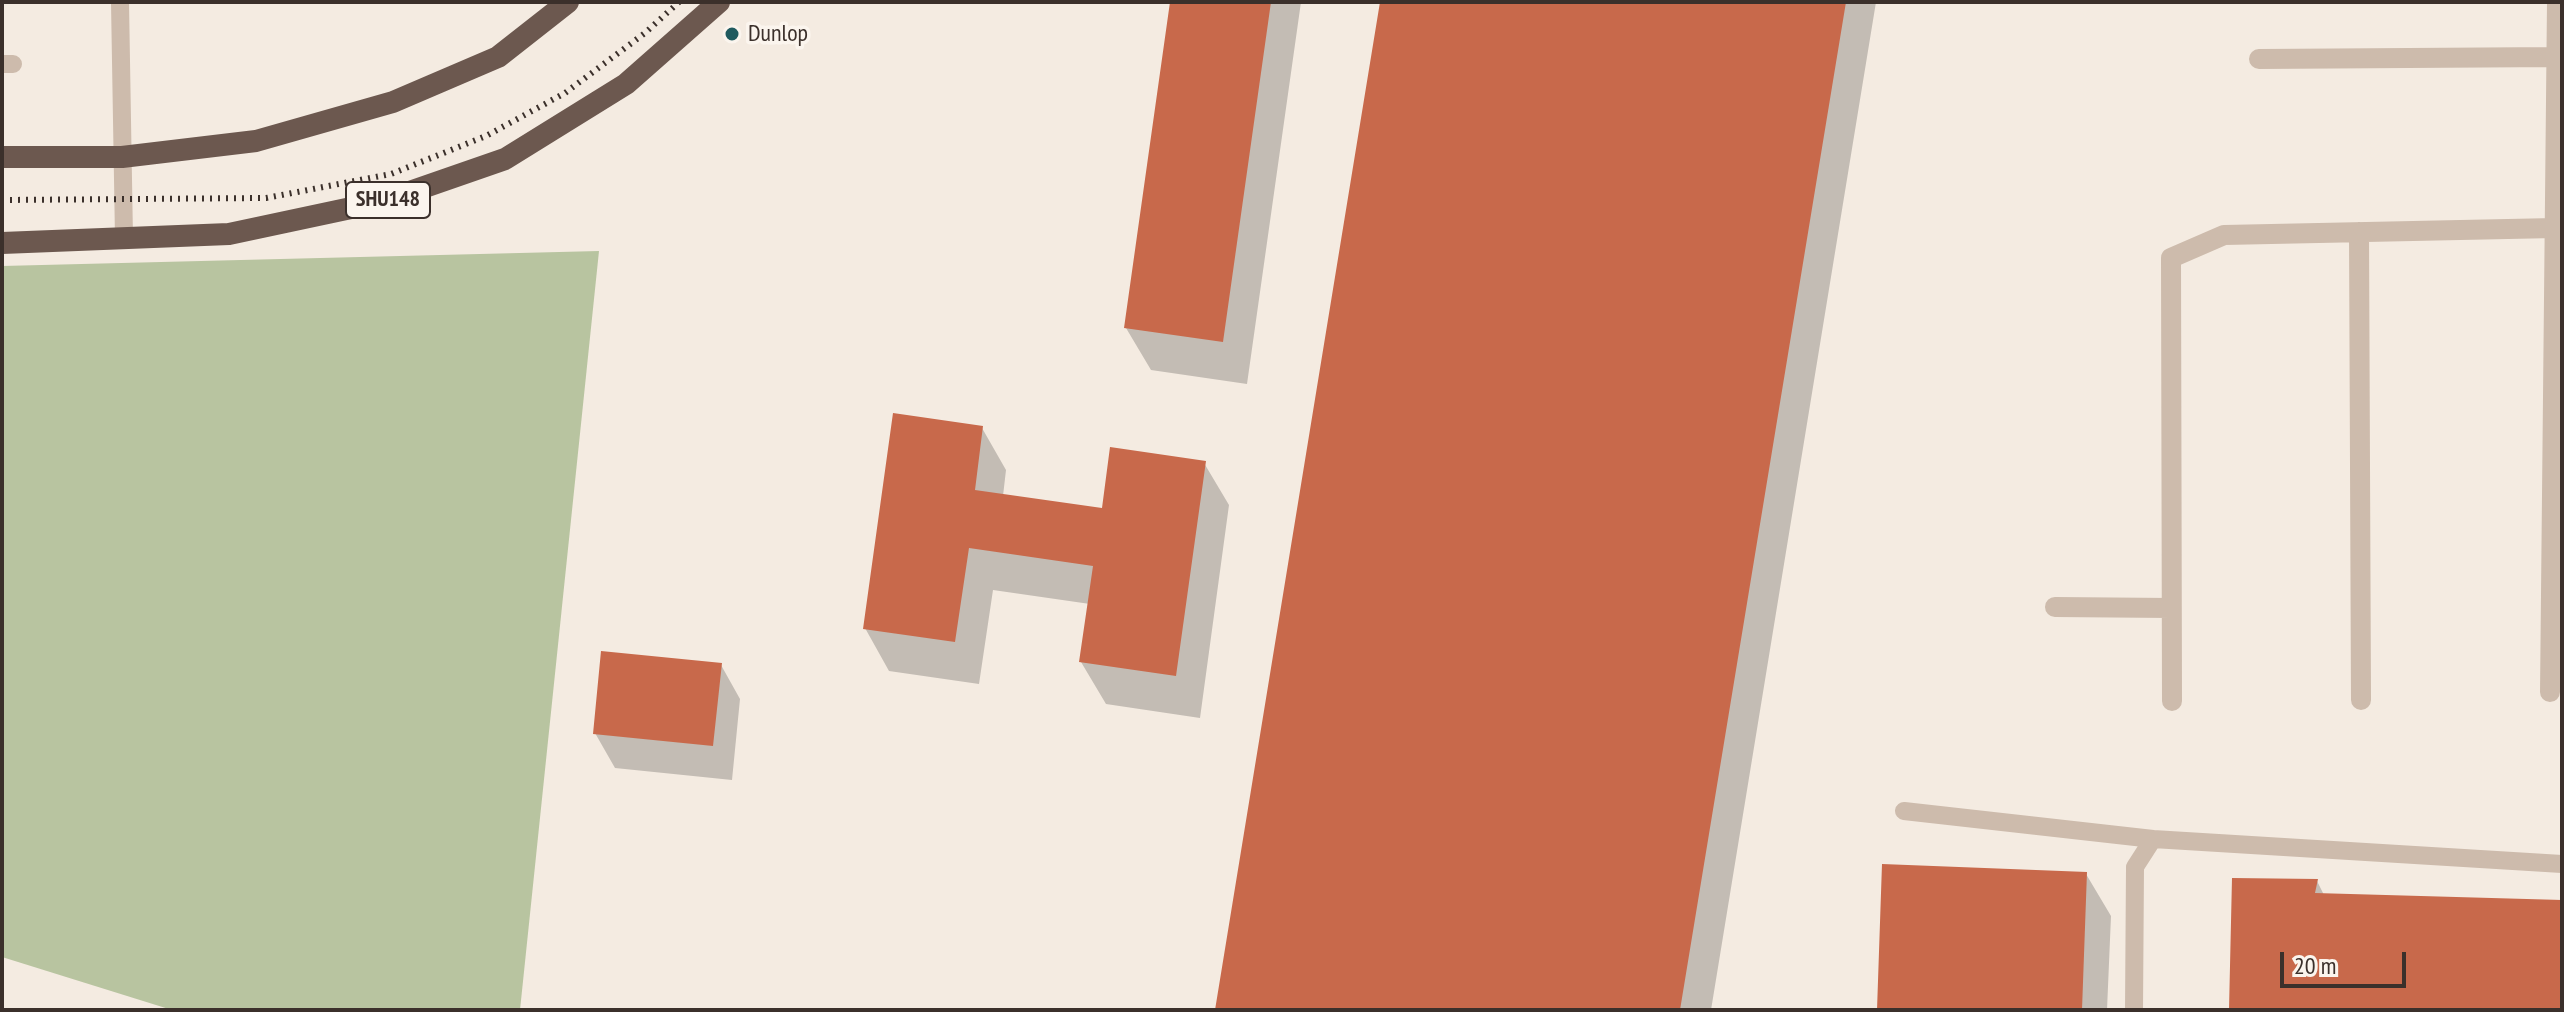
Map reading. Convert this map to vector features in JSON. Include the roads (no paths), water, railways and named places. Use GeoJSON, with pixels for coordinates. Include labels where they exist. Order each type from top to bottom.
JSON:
{"type":"FeatureCollection","features":[{"type":"Feature","properties":{"kind":"highway"},"geometry":{"type":"LineString","coordinates":[[2,157],[122,157],[256,141],[393,102],[498,57],[568,2]]}},
{"type":"Feature","properties":{"kind":"highway","name":"SHU148"},"geometry":{"type":"LineString","coordinates":[[2,243],[229,234],[384,201],[505,159],[626,84],[719,2]]}},
{"type":"Feature","properties":{"kind":"street"},"geometry":{"type":"LineString","coordinates":[[2550,692],[2557,2]]}},
{"type":"Feature","properties":{"kind":"street"},"geometry":{"type":"LineString","coordinates":[[2259,59],[2557,57]]}},
{"type":"Feature","properties":{"kind":"street"},"geometry":{"type":"LineString","coordinates":[[2172,701],[2171,258],[2224,235],[2555,228]]}},
{"type":"Feature","properties":{"kind":"street"},"geometry":{"type":"LineString","coordinates":[[2359,232],[2361,700]]}},
{"type":"Feature","properties":{"kind":"street"},"geometry":{"type":"LineString","coordinates":[[2055,607],[2171,608]]}},
{"type":"Feature","properties":{"kind":"lane"},"geometry":{"type":"LineString","coordinates":[[120,2],[124,238]]}},
{"type":"Feature","properties":{"kind":"lane"},"geometry":{"type":"LineString","coordinates":[[1904,811],[2153,839],[2562,864]]}},
{"type":"Feature","properties":{"kind":"lane"},"geometry":{"type":"LineString","coordinates":[[2134,1010],[2135,867],[2153,839]]}},
{"type":"Feature","properties":{"kind":"railway"},"geometry":{"type":"LineString","coordinates":[[2,200],[266,198],[391,174],[486,136],[565,93],[645,33],[679,2]]}},
{"type":"Feature","properties":{"kind":"place","name":"Dunlop"},"geometry":{"type":"Point","coordinates":[732,34]}}]}
